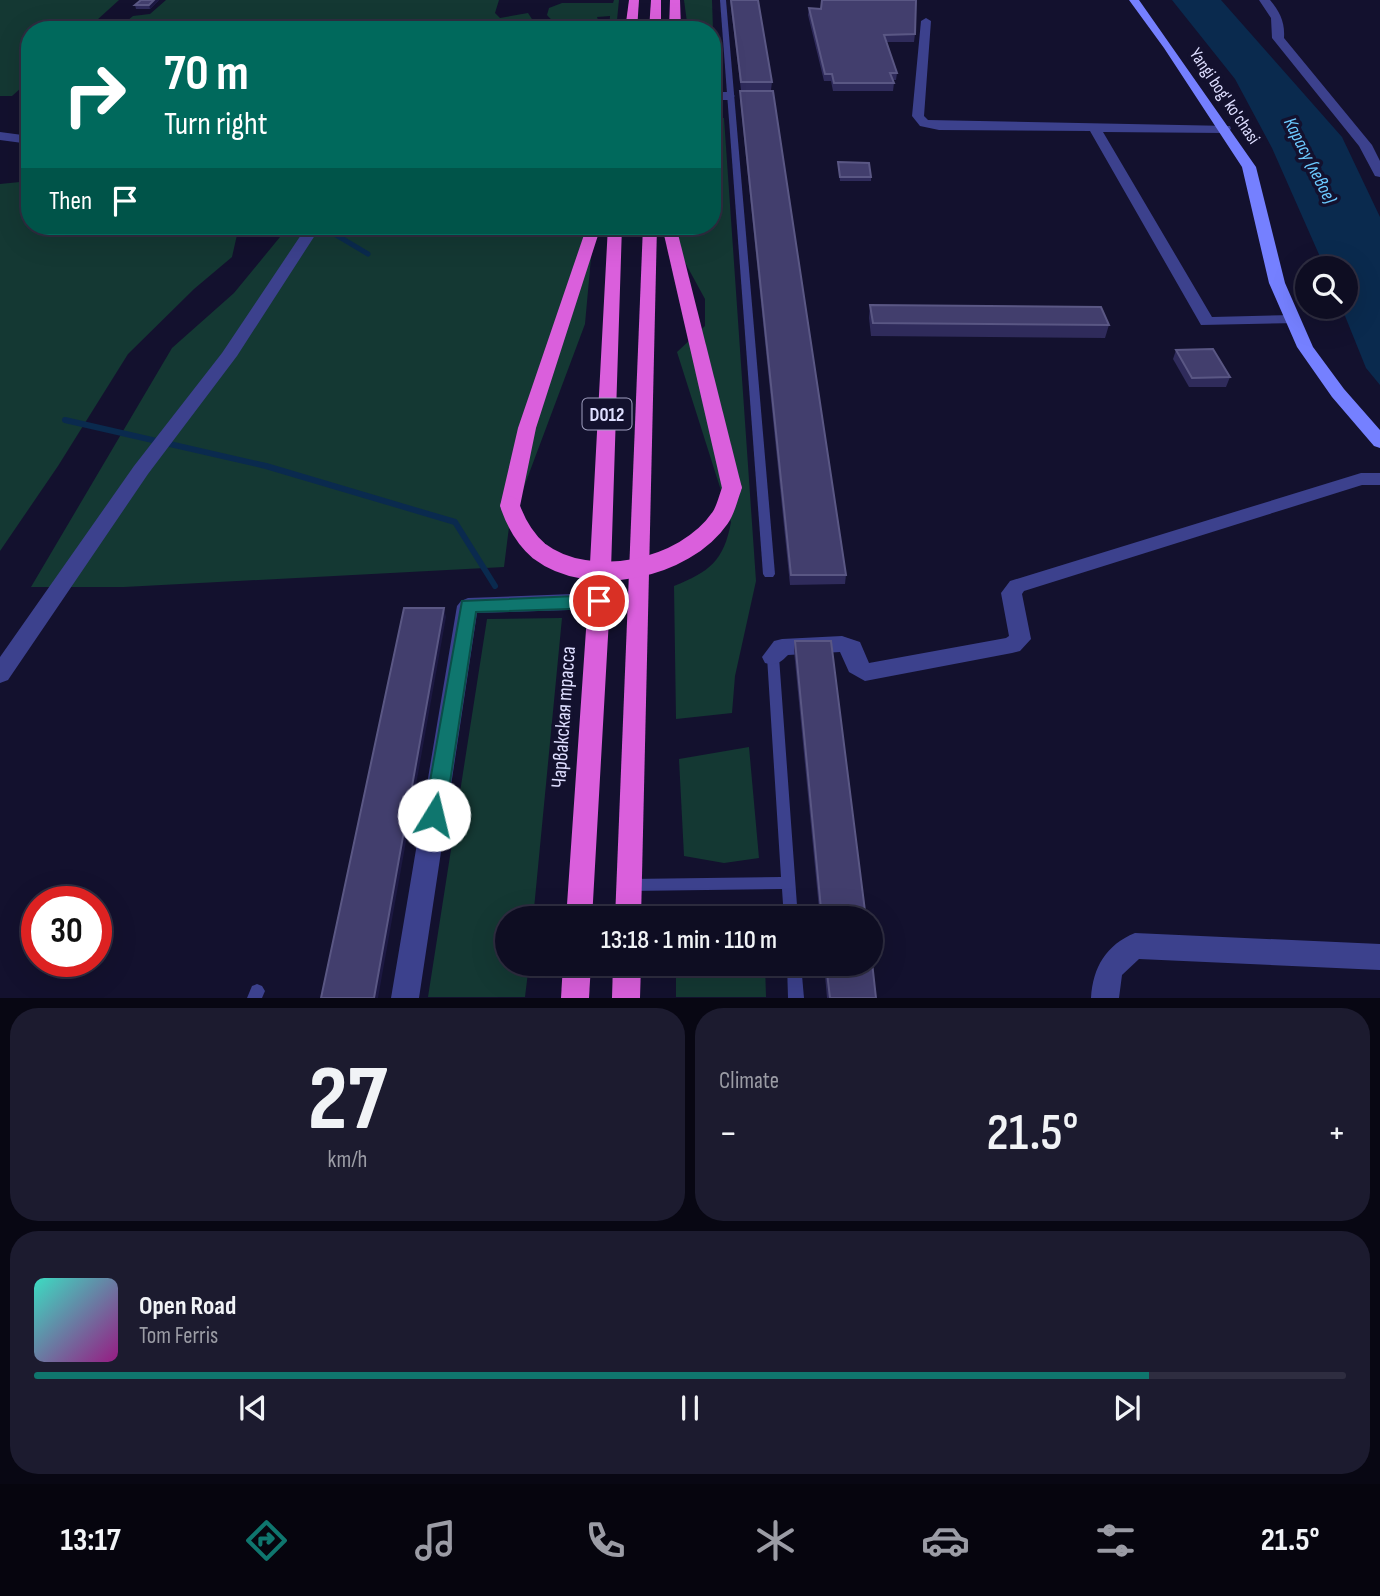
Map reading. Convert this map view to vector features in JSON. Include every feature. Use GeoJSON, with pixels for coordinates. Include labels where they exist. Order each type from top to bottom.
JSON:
{"type":"FeatureCollection","features":[{"type":"Feature","properties":{"kind":"highway"},"geometry":{"type":"LineString","coordinates":[[632,21],[634,0]]}},
{"type":"Feature","properties":{"kind":"highway"},"geometry":{"type":"LineString","coordinates":[[655,21],[656,0]]}},
{"type":"Feature","properties":{"kind":"highway"},"geometry":{"type":"LineString","coordinates":[[675,0],[675,21]]}},
{"type":"Feature","properties":{"kind":"highway"},"geometry":{"type":"LineString","coordinates":[[591,235],[527,428],[510,506],[521,532],[555,559],[592,570],[621,569],[664,561],[704,537],[722,517],[732,488],[671,235]]}},
{"type":"Feature","properties":{"kind":"highway","name":"Чарвакская трасса"},"geometry":{"type":"LineString","coordinates":[[580,906],[599,601],[615,235]]}},
{"type":"Feature","properties":{"kind":"highway","name":"D012"},"geometry":{"type":"LineString","coordinates":[[628,906],[650,235]]}},
{"type":"Feature","properties":{"kind":"highway"},"geometry":{"type":"LineString","coordinates":[[575,998],[576,976]]}},
{"type":"Feature","properties":{"kind":"highway"},"geometry":{"type":"LineString","coordinates":[[626,998],[627,976]]}},
{"type":"Feature","properties":{"kind":"main road","name":"Yangi bog' ko'chasi"},"geometry":{"type":"LineString","coordinates":[[1134,0],[1225,129],[1248,167],[1277,283],[1305,347],[1380,442]]}},
{"type":"Feature","properties":{"kind":"street"},"geometry":{"type":"LineString","coordinates":[[1264,0],[1272,8],[1280,26],[1278,38],[1365,145],[1380,173]]}},
{"type":"Feature","properties":{"kind":"street"},"geometry":{"type":"LineString","coordinates":[[926,21],[918,116],[924,122],[939,126],[1093,125],[1225,129]]}},
{"type":"Feature","properties":{"kind":"street"},"geometry":{"type":"LineString","coordinates":[[721,96],[729,96]]}},
{"type":"Feature","properties":{"kind":"street"},"geometry":{"type":"LineString","coordinates":[[1093,125],[1207,322],[1293,320]]}},
{"type":"Feature","properties":{"kind":"street"},"geometry":{"type":"LineString","coordinates":[[0,136],[21,138]]}},
{"type":"Feature","properties":{"kind":"street"},"geometry":{"type":"LineString","coordinates":[[0,674],[156,451],[229,356],[307,235]]}},
{"type":"Feature","properties":{"kind":"street"},"geometry":{"type":"LineString","coordinates":[[773,657],[782,647],[842,644],[852,648],[857,666],[865,672],[1012,645],[1020,639],[1011,593],[1017,586],[1361,480],[1380,479]]}},
{"type":"Feature","properties":{"kind":"street"},"geometry":{"type":"LineString","coordinates":[[405,998],[468,606],[599,601]]}},
{"type":"Feature","properties":{"kind":"street"},"geometry":{"type":"LineString","coordinates":[[1105,998],[1106,985],[1116,957],[1135,946],[1380,957]]}},
{"type":"Feature","properties":{"kind":"lane"},"geometry":{"type":"LineString","coordinates":[[723,0],[769,575]]}},
{"type":"Feature","properties":{"kind":"lane"},"geometry":{"type":"LineString","coordinates":[[773,657],[790,906]]}},
{"type":"Feature","properties":{"kind":"lane"},"geometry":{"type":"LineString","coordinates":[[629,884],[789,883]]}},
{"type":"Feature","properties":{"kind":"lane"},"geometry":{"type":"LineString","coordinates":[[795,976],[796,998]]}},
{"type":"Feature","properties":{"kind":"green space"},"geometry":{"type":"Polygon","coordinates":[[[0,0],[119,0],[96,21],[21,21],[21,88],[12,96],[0,96],[0,0]]]}},
{"type":"Feature","properties":{"kind":"green space"},"geometry":{"type":"Polygon","coordinates":[[[166,0],[499,0],[495,13],[500,18],[528,13],[533,21],[127,21],[133,16],[150,14],[166,0]]]}},
{"type":"Feature","properties":{"kind":"green space"},"geometry":{"type":"Polygon","coordinates":[[[614,0],[619,0],[617,21],[610,21],[610,16],[597,17],[598,20],[594,21],[554,21],[547,15],[549,8],[562,3],[613,3],[614,0]]]}},
{"type":"Feature","properties":{"kind":"green space"},"geometry":{"type":"Polygon","coordinates":[[[684,0],[712,0],[713,21],[687,21],[684,0]]]}},
{"type":"Feature","properties":{"kind":"green space"},"geometry":{"type":"Polygon","coordinates":[[[721,118],[724,118],[756,581],[735,676],[732,713],[676,719],[674,586],[697,576],[713,563],[724,546],[731,522],[677,352],[705,326],[705,299],[676,246],[676,235],[721,235],[721,118]]]}},
{"type":"Feature","properties":{"kind":"green space"},"geometry":{"type":"Polygon","coordinates":[[[21,182],[21,235],[237,235],[232,257],[194,289],[128,354],[58,466],[0,551],[0,184],[21,182]]]}},
{"type":"Feature","properties":{"kind":"green space"},"geometry":{"type":"Polygon","coordinates":[[[593,236],[585,324],[509,527],[504,567],[124,587],[31,587],[172,348],[234,293],[280,237],[593,236]]]}},
{"type":"Feature","properties":{"kind":"green space"},"geometry":{"type":"Polygon","coordinates":[[[562,618],[534,906],[495,906],[495,976],[528,976],[525,997],[428,997],[487,619],[562,618]]]}},
{"type":"Feature","properties":{"kind":"green space"},"geometry":{"type":"Polygon","coordinates":[[[749,747],[759,858],[724,863],[684,856],[679,759],[749,747]]]}},
{"type":"Feature","properties":{"kind":"green space"},"geometry":{"type":"Polygon","coordinates":[[[761,904],[761,906],[676,906],[761,904]]]}},
{"type":"Feature","properties":{"kind":"green space"},"geometry":{"type":"Polygon","coordinates":[[[676,976],[765,976],[766,997],[676,997],[676,976]]]}},
{"type":"Feature","properties":{"kind":"water","name":"Карасу (левое)"},"geometry":{"type":"Polygon","coordinates":[[[1172,0],[1221,0],[1342,137],[1380,217],[1380,385],[1366,368],[1346,319],[1358,319],[1358,256],[1320,256],[1272,148],[1235,79],[1172,0]]]}},
{"type":"Feature","properties":{"kind":"building"},"geometry":{"type":"Polygon","coordinates":[[[141,0],[154,0],[149,5],[135,5],[141,0]]]}},
{"type":"Feature","properties":{"kind":"building"},"geometry":{"type":"Polygon","coordinates":[[[731,0],[758,0],[772,82],[741,82],[731,0]]]}},
{"type":"Feature","properties":{"kind":"building"},"geometry":{"type":"Polygon","coordinates":[[[822,0],[916,0],[915,34],[884,35],[897,73],[890,73],[894,83],[834,83],[832,74],[825,74],[809,8],[821,9],[822,0]]]}},
{"type":"Feature","properties":{"kind":"building"},"geometry":{"type":"Polygon","coordinates":[[[740,91],[773,91],[846,575],[791,575],[740,91]]]}},
{"type":"Feature","properties":{"kind":"building"},"geometry":{"type":"Polygon","coordinates":[[[838,162],[869,163],[871,177],[840,177],[838,162]]]}},
{"type":"Feature","properties":{"kind":"building"},"geometry":{"type":"Polygon","coordinates":[[[870,305],[1101,307],[1109,325],[873,323],[870,305]]]}},
{"type":"Feature","properties":{"kind":"building"},"geometry":{"type":"Polygon","coordinates":[[[1213,349],[1230,377],[1192,378],[1176,350],[1213,349]]]}},
{"type":"Feature","properties":{"kind":"building"},"geometry":{"type":"Polygon","coordinates":[[[404,608],[444,608],[374,998],[321,998],[404,608]]]}},
{"type":"Feature","properties":{"kind":"building"},"geometry":{"type":"Polygon","coordinates":[[[795,641],[831,641],[864,906],[821,906],[795,641]]]}},
{"type":"Feature","properties":{"kind":"building"},"geometry":{"type":"Polygon","coordinates":[[[827,976],[874,976],[876,998],[830,998],[827,976]]]}},
{"type":"Feature","properties":{"kind":"waterway"},"geometry":{"type":"LineString","coordinates":[[336,235],[368,254]]}},
{"type":"Feature","properties":{"kind":"waterway"},"geometry":{"type":"LineString","coordinates":[[65,420],[266,466],[455,522],[495,586]]}},
{"type":"Feature","properties":{"kind":"route"},"geometry":{"type":"LineString","coordinates":[[434,815],[468,606],[599,601]]}}]}
